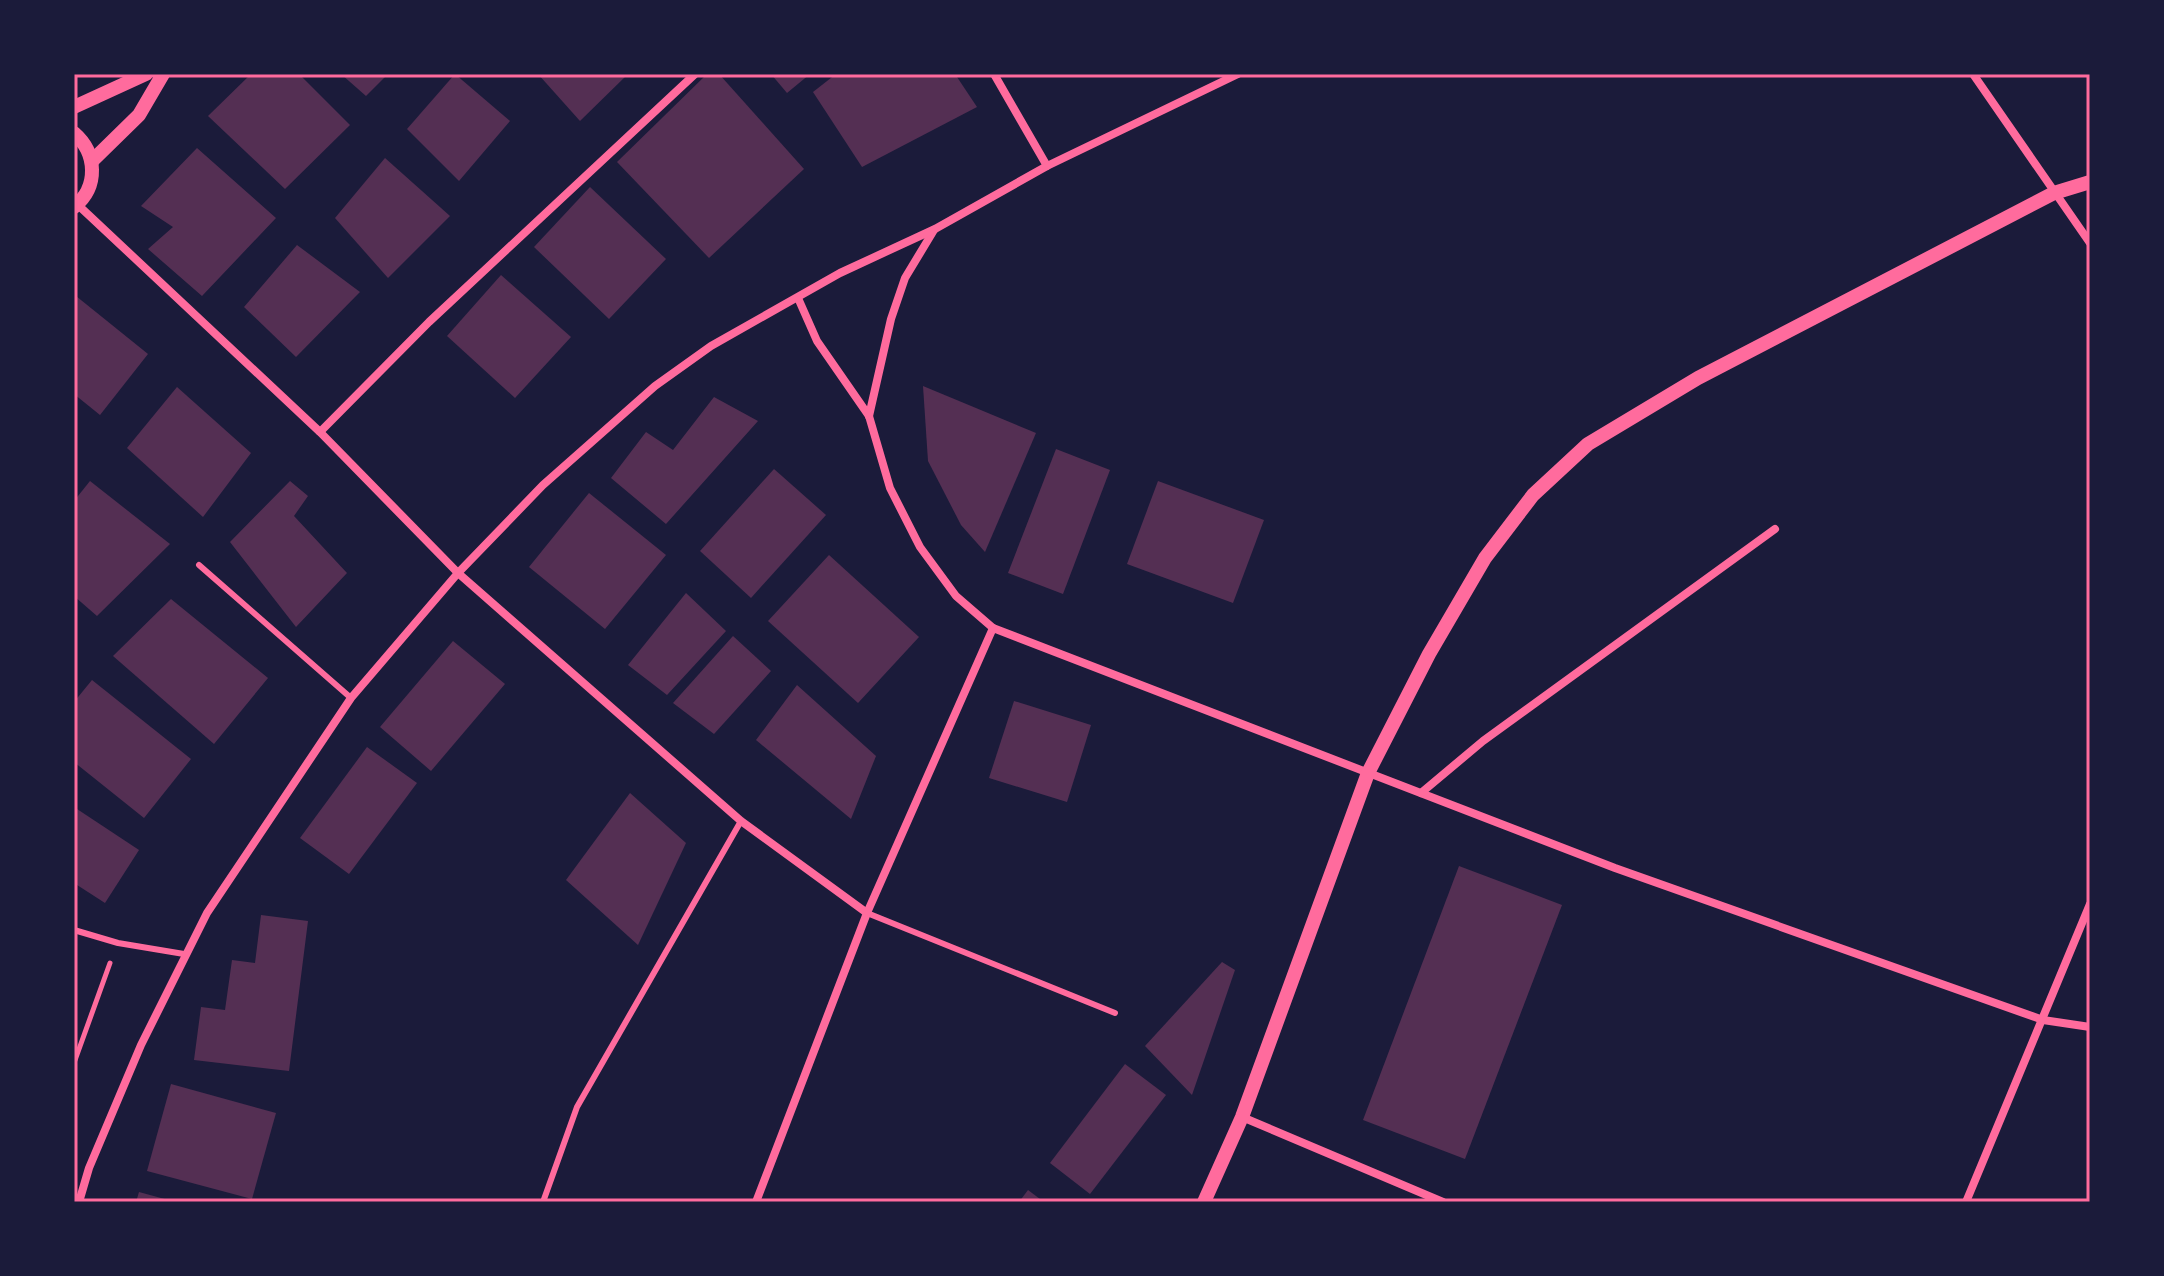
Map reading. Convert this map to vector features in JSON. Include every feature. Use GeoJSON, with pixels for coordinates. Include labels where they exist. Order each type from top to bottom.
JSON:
{"type":"FeatureCollection","features":[{"type":"Feature","properties":{"kind":"street"},"geometry":{"type":"LineString","coordinates":[[74,107],[146,74]]}},
{"type":"Feature","properties":{"kind":"street"},"geometry":{"type":"LineString","coordinates":[[92,161],[139,115],[163,74]]}},
{"type":"Feature","properties":{"kind":"street"},"geometry":{"type":"LineString","coordinates":[[320,432],[429,322],[695,74]]}},
{"type":"Feature","properties":{"kind":"street"},"geometry":{"type":"LineString","coordinates":[[994,74],[1047,166]]}},
{"type":"Feature","properties":{"kind":"street"},"geometry":{"type":"LineString","coordinates":[[79,1202],[89,1168],[141,1045],[207,913],[351,698],[458,573],[543,485],[655,386],[711,346],[840,273],[935,229],[1047,166],[1238,74]]}},
{"type":"Feature","properties":{"kind":"street"},"geometry":{"type":"LineString","coordinates":[[1973,74],[2090,243]]}},
{"type":"Feature","properties":{"kind":"street"},"geometry":{"type":"LineString","coordinates":[[74,133],[84,141],[92,161],[88,192],[76,206],[320,432],[458,573],[741,821],[867,913]]}},
{"type":"Feature","properties":{"kind":"street"},"geometry":{"type":"LineString","coordinates":[[1204,1202],[1242,1117],[1368,773],[1429,654],[1485,558],[1533,495],[1588,444],[1698,378],[2054,193],[2090,182]]}},
{"type":"Feature","properties":{"kind":"street"},"geometry":{"type":"LineString","coordinates":[[869,416],[891,319],[905,278],[935,229]]}},
{"type":"Feature","properties":{"kind":"street"},"geometry":{"type":"LineString","coordinates":[[798,298],[817,341],[869,416],[890,488],[920,547],[963,603],[993,628],[1615,868],[2043,1020],[2090,1027]]}},
{"type":"Feature","properties":{"kind":"street"},"geometry":{"type":"LineString","coordinates":[[1421,793],[1483,741],[1775,529]]}},
{"type":"Feature","properties":{"kind":"street"},"geometry":{"type":"LineString","coordinates":[[756,1202],[867,913],[993,628]]}},
{"type":"Feature","properties":{"kind":"street"},"geometry":{"type":"LineString","coordinates":[[1966,1202],[2090,904]]}},
{"type":"Feature","properties":{"kind":"street"},"geometry":{"type":"LineString","coordinates":[[1242,1117],[1443,1202]]}},
{"type":"Feature","properties":{"kind":"lane"},"geometry":{"type":"LineString","coordinates":[[199,565],[351,698]]}},
{"type":"Feature","properties":{"kind":"lane"},"geometry":{"type":"LineString","coordinates":[[543,1202],[577,1107],[741,821]]}},
{"type":"Feature","properties":{"kind":"lane"},"geometry":{"type":"LineString","coordinates":[[867,913],[1115,1013]]}},
{"type":"Feature","properties":{"kind":"lane"},"geometry":{"type":"LineString","coordinates":[[74,930],[118,943],[184,954]]}},
{"type":"Feature","properties":{"kind":"path"},"geometry":{"type":"LineString","coordinates":[[74,1063],[118,943]]}},
{"type":"Feature","properties":{"kind":"building"},"geometry":{"type":"Polygon","coordinates":[[[251,74],[299,74],[350,125],[285,189],[208,116],[251,74]]]}},
{"type":"Feature","properties":{"kind":"building"},"geometry":{"type":"Polygon","coordinates":[[[341,74],[388,74],[366,96],[341,74]]]}},
{"type":"Feature","properties":{"kind":"building"},"geometry":{"type":"Polygon","coordinates":[[[455,74],[510,121],[459,181],[407,129],[455,74]]]}},
{"type":"Feature","properties":{"kind":"building"},"geometry":{"type":"Polygon","coordinates":[[[538,74],[628,74],[580,121],[538,74]]]}},
{"type":"Feature","properties":{"kind":"building"},"geometry":{"type":"Polygon","coordinates":[[[707,74],[719,74],[804,169],[709,258],[617,162],[707,74]]]}},
{"type":"Feature","properties":{"kind":"building"},"geometry":{"type":"Polygon","coordinates":[[[771,74],[810,74],[787,93],[771,74]]]}},
{"type":"Feature","properties":{"kind":"building"},"geometry":{"type":"Polygon","coordinates":[[[836,74],[955,74],[977,107],[862,167],[813,92],[836,74]]]}},
{"type":"Feature","properties":{"kind":"building"},"geometry":{"type":"Polygon","coordinates":[[[197,148],[276,218],[202,296],[148,249],[173,227],[141,206],[197,148]]]}},
{"type":"Feature","properties":{"kind":"building"},"geometry":{"type":"Polygon","coordinates":[[[385,158],[450,216],[388,278],[335,218],[385,158]]]}},
{"type":"Feature","properties":{"kind":"building"},"geometry":{"type":"Polygon","coordinates":[[[590,187],[666,259],[609,319],[534,247],[590,187]]]}},
{"type":"Feature","properties":{"kind":"building"},"geometry":{"type":"Polygon","coordinates":[[[297,245],[360,292],[296,357],[244,307],[297,245]]]}},
{"type":"Feature","properties":{"kind":"building"},"geometry":{"type":"Polygon","coordinates":[[[501,275],[571,337],[515,398],[447,336],[501,275]]]}},
{"type":"Feature","properties":{"kind":"building"},"geometry":{"type":"Polygon","coordinates":[[[76,296],[148,354],[100,415],[74,394],[76,296]]]}},
{"type":"Feature","properties":{"kind":"building"},"geometry":{"type":"Polygon","coordinates":[[[923,386],[1036,433],[985,552],[961,525],[928,461],[923,386]]]}},
{"type":"Feature","properties":{"kind":"building"},"geometry":{"type":"Polygon","coordinates":[[[177,387],[251,453],[203,517],[127,448],[177,387]]]}},
{"type":"Feature","properties":{"kind":"building"},"geometry":{"type":"Polygon","coordinates":[[[714,397],[758,421],[666,524],[611,478],[646,432],[673,450],[714,397]]]}},
{"type":"Feature","properties":{"kind":"building"},"geometry":{"type":"Polygon","coordinates":[[[1056,449],[1110,470],[1063,594],[1008,573],[1056,449]]]}},
{"type":"Feature","properties":{"kind":"building"},"geometry":{"type":"Polygon","coordinates":[[[774,469],[826,515],[751,598],[700,551],[774,469]]]}},
{"type":"Feature","properties":{"kind":"building"},"geometry":{"type":"Polygon","coordinates":[[[90,481],[170,544],[97,616],[74,596],[74,501],[90,481]]]}},
{"type":"Feature","properties":{"kind":"building"},"geometry":{"type":"Polygon","coordinates":[[[290,481],[308,496],[294,516],[347,573],[296,627],[230,542],[290,481]]]}},
{"type":"Feature","properties":{"kind":"building"},"geometry":{"type":"Polygon","coordinates":[[[1158,481],[1264,520],[1233,603],[1127,564],[1158,481]]]}},
{"type":"Feature","properties":{"kind":"building"},"geometry":{"type":"Polygon","coordinates":[[[589,493],[666,555],[605,629],[529,567],[589,493]]]}},
{"type":"Feature","properties":{"kind":"building"},"geometry":{"type":"Polygon","coordinates":[[[829,555],[919,637],[858,703],[768,621],[829,555]]]}},
{"type":"Feature","properties":{"kind":"building"},"geometry":{"type":"Polygon","coordinates":[[[686,593],[726,631],[667,695],[628,665],[686,593]]]}},
{"type":"Feature","properties":{"kind":"building"},"geometry":{"type":"Polygon","coordinates":[[[171,599],[268,678],[214,744],[113,656],[171,599]]]}},
{"type":"Feature","properties":{"kind":"building"},"geometry":{"type":"Polygon","coordinates":[[[733,636],[771,671],[714,734],[673,703],[733,636]]]}},
{"type":"Feature","properties":{"kind":"building"},"geometry":{"type":"Polygon","coordinates":[[[453,641],[505,684],[431,771],[380,727],[453,641]]]}},
{"type":"Feature","properties":{"kind":"building"},"geometry":{"type":"Polygon","coordinates":[[[92,680],[191,759],[144,818],[74,762],[74,702],[92,680]]]}},
{"type":"Feature","properties":{"kind":"building"},"geometry":{"type":"Polygon","coordinates":[[[797,685],[876,756],[851,819],[756,740],[797,685]]]}},
{"type":"Feature","properties":{"kind":"building"},"geometry":{"type":"Polygon","coordinates":[[[1014,701],[1091,725],[1067,802],[989,778],[1014,701]]]}},
{"type":"Feature","properties":{"kind":"building"},"geometry":{"type":"Polygon","coordinates":[[[367,747],[417,783],[349,874],[300,838],[367,747]]]}},
{"type":"Feature","properties":{"kind":"building"},"geometry":{"type":"Polygon","coordinates":[[[630,793],[686,843],[638,945],[566,880],[630,793]]]}},
{"type":"Feature","properties":{"kind":"building"},"geometry":{"type":"Polygon","coordinates":[[[74,807],[139,850],[105,903],[74,883],[74,807]]]}},
{"type":"Feature","properties":{"kind":"building"},"geometry":{"type":"Polygon","coordinates":[[[1459,866],[1562,905],[1465,1159],[1363,1120],[1459,866]]]}},
{"type":"Feature","properties":{"kind":"building"},"geometry":{"type":"Polygon","coordinates":[[[261,915],[308,921],[289,1071],[194,1060],[201,1007],[225,1010],[232,960],[255,963],[261,915]]]}},
{"type":"Feature","properties":{"kind":"building"},"geometry":{"type":"Polygon","coordinates":[[[1222,962],[1235,970],[1192,1095],[1145,1046],[1222,962]]]}},
{"type":"Feature","properties":{"kind":"building"},"geometry":{"type":"Polygon","coordinates":[[[1125,1064],[1166,1095],[1090,1194],[1050,1163],[1125,1064]]]}},
{"type":"Feature","properties":{"kind":"building"},"geometry":{"type":"Polygon","coordinates":[[[171,1084],[276,1113],[252,1199],[147,1171],[171,1084]]]}},
{"type":"Feature","properties":{"kind":"building"},"geometry":{"type":"Polygon","coordinates":[[[1028,1190],[1044,1202],[1019,1202],[1028,1190]]]}},
{"type":"Feature","properties":{"kind":"building"},"geometry":{"type":"Polygon","coordinates":[[[139,1192],[172,1201],[172,1202],[136,1202],[139,1192]]]}}]}
